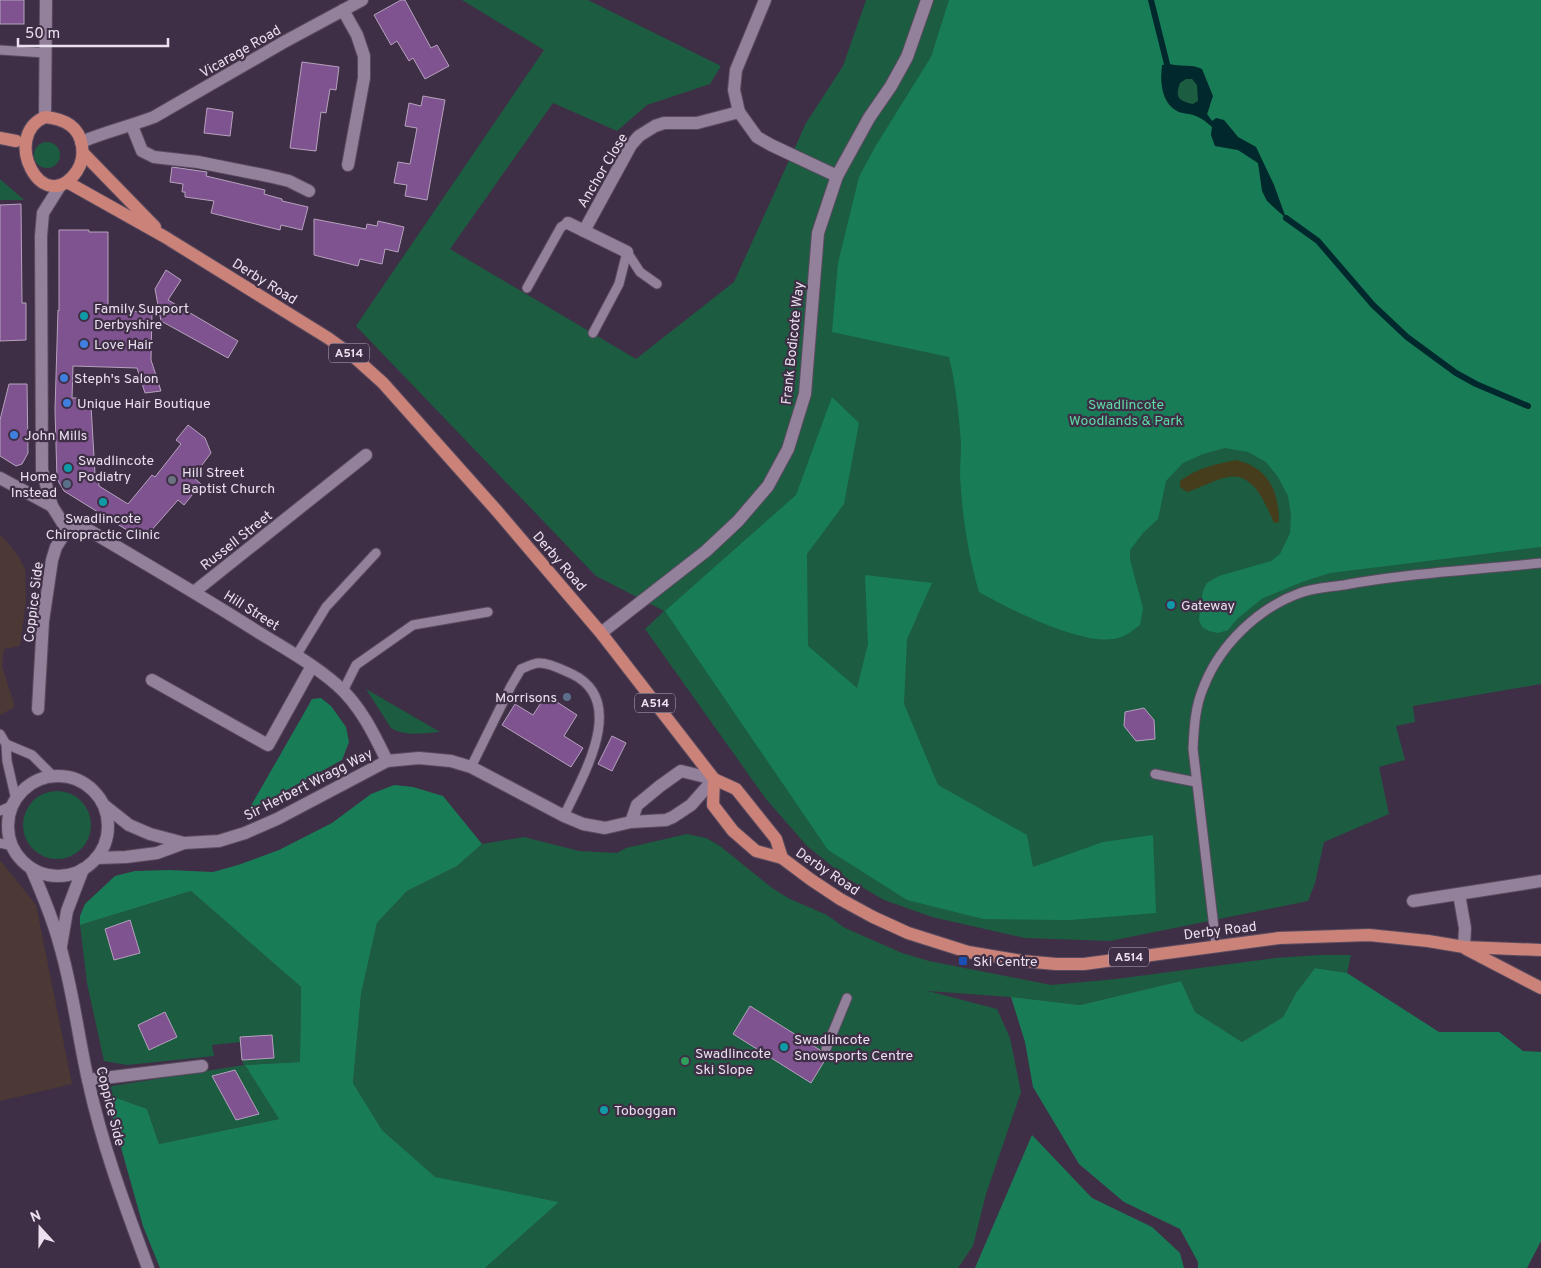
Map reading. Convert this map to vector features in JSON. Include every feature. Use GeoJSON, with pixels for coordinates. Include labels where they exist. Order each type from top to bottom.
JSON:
{"type":"FeatureCollection","features":[{"type":"Feature","properties":{"kind":"main road"},"geometry":{"type":"LineString","coordinates":[[0,138],[16,142],[23,128],[34,120],[45,117]]}},
{"type":"Feature","properties":{"kind":"main road","name":"A514"},"geometry":{"type":"LineString","coordinates":[[45,117],[58,119],[72,126],[82,147]]}},
{"type":"Feature","properties":{"kind":"main road","name":"A514"},"geometry":{"type":"LineString","coordinates":[[16,142],[16,155],[21,167],[35,182],[44,186],[64,184]]}},
{"type":"Feature","properties":{"kind":"main road"},"geometry":{"type":"LineString","coordinates":[[64,184],[78,169],[82,147]]}},
{"type":"Feature","properties":{"kind":"main road","name":"Derby Road"},"geometry":{"type":"LineString","coordinates":[[82,147],[165,237]]}},
{"type":"Feature","properties":{"kind":"main road","name":"Derby Road"},"geometry":{"type":"LineString","coordinates":[[64,184],[165,237],[328,338],[353,356],[383,383],[491,504],[601,632],[714,779],[736,789],[776,839],[782,858],[840,899],[872,917],[908,933],[968,952],[1039,962],[1084,964],[1279,938],[1369,936],[1428,941],[1464,947],[1541,950]]}},
{"type":"Feature","properties":{"kind":"main road"},"geometry":{"type":"LineString","coordinates":[[714,779],[713,805],[733,831],[756,851],[782,858]]}},
{"type":"Feature","properties":{"kind":"main road","name":"Derby Road"},"geometry":{"type":"LineString","coordinates":[[1464,947],[1541,988]]}},
{"type":"Feature","properties":{"kind":"street"},"geometry":{"type":"LineString","coordinates":[[45,117],[46,0]]}},
{"type":"Feature","properties":{"kind":"street","name":"Vicarage Road"},"geometry":{"type":"LineString","coordinates":[[82,147],[108,131],[132,126],[154,117],[362,0]]}},
{"type":"Feature","properties":{"kind":"street"},"geometry":{"type":"LineString","coordinates":[[766,0],[736,70],[734,90],[739,112],[757,137],[837,176]]}},
{"type":"Feature","properties":{"kind":"street","name":"Frank Bodicote Way"},"geometry":{"type":"LineString","coordinates":[[601,632],[706,551],[738,521],[768,486],[788,449],[805,394],[818,233],[837,176],[869,118],[891,86],[907,57],[927,0]]}},
{"type":"Feature","properties":{"kind":"street"},"geometry":{"type":"LineString","coordinates":[[343,10],[357,35],[364,56],[364,78],[348,165]]}},
{"type":"Feature","properties":{"kind":"street","name":"Anchor Close"},"geometry":{"type":"LineString","coordinates":[[584,231],[631,145],[639,136],[655,126],[697,123],[739,112]]}},
{"type":"Feature","properties":{"kind":"street"},"geometry":{"type":"LineString","coordinates":[[132,126],[142,151],[154,157],[198,162],[268,176],[289,181],[309,191]]}},
{"type":"Feature","properties":{"kind":"street"},"geometry":{"type":"LineString","coordinates":[[64,184],[43,213],[41,236],[42,470],[52,506],[67,530]]}},
{"type":"Feature","properties":{"kind":"street","name":"Anchor Close"},"geometry":{"type":"LineString","coordinates":[[568,223],[627,252]]}},
{"type":"Feature","properties":{"kind":"street","name":"Russell Street"},"geometry":{"type":"LineString","coordinates":[[194,592],[366,455]]}},
{"type":"Feature","properties":{"kind":"street"},"geometry":{"type":"LineString","coordinates":[[0,478],[52,506]]}},
{"type":"Feature","properties":{"kind":"street","name":"Hill Street"},"geometry":{"type":"LineString","coordinates":[[67,530],[88,529],[194,592],[312,666],[342,691],[366,720],[387,761]]}},
{"type":"Feature","properties":{"kind":"street","name":"Coppice Side"},"geometry":{"type":"LineString","coordinates":[[38,709],[43,622],[52,560],[56,547],[67,530]]}},
{"type":"Feature","properties":{"kind":"street"},"geometry":{"type":"LineString","coordinates":[[152,680],[268,745],[312,666]]}},
{"type":"Feature","properties":{"kind":"street","name":"Sir Herbert Wragg Way"},"geometry":{"type":"LineString","coordinates":[[96,858],[157,853],[184,843],[219,841],[245,833],[277,819],[387,761],[419,758],[451,761],[472,767],[564,816],[584,824],[605,828],[631,822],[666,820],[673,817],[690,804],[714,779]]}},
{"type":"Feature","properties":{"kind":"street"},"geometry":{"type":"LineString","coordinates":[[631,822],[637,805],[682,771],[714,779]]}},
{"type":"Feature","properties":{"kind":"street"},"geometry":{"type":"LineString","coordinates":[[53,776],[67,777],[88,786],[105,806],[109,830],[104,847],[96,858],[83,869],[67,875],[57,876],[40,873],[31,868],[6,844],[8,822],[14,803],[29,786],[53,776]]}},
{"type":"Feature","properties":{"kind":"street","name":"Sir Herbert Wragg Way"},"geometry":{"type":"LineString","coordinates":[[105,806],[129,825],[150,834],[184,843]]}},
{"type":"Feature","properties":{"kind":"street","name":"Coppice Side"},"geometry":{"type":"LineString","coordinates":[[31,868],[61,947],[88,1080],[110,1165],[148,1268]]}},
{"type":"Feature","properties":{"kind":"street","name":"Coppice Side"},"geometry":{"type":"LineString","coordinates":[[61,947],[67,911],[83,869]]}},
{"type":"Feature","properties":{"kind":"street"},"geometry":{"type":"LineString","coordinates":[[1413,901],[1541,881]]}},
{"type":"Feature","properties":{"kind":"street"},"geometry":{"type":"LineString","coordinates":[[1459,894],[1465,928],[1464,947]]}},
{"type":"Feature","properties":{"kind":"street"},"geometry":{"type":"LineString","coordinates":[[88,1080],[202,1066]]}},
{"type":"Feature","properties":{"kind":"lane"},"geometry":{"type":"LineString","coordinates":[[0,50],[45,54]]}},
{"type":"Feature","properties":{"kind":"lane"},"geometry":{"type":"LineString","coordinates":[[527,288],[561,227],[568,223]]}},
{"type":"Feature","properties":{"kind":"lane"},"geometry":{"type":"LineString","coordinates":[[627,252],[640,272],[657,284]]}},
{"type":"Feature","properties":{"kind":"lane"},"geometry":{"type":"LineString","coordinates":[[593,333],[619,284],[627,252]]}},
{"type":"Feature","properties":{"kind":"lane"},"geometry":{"type":"LineString","coordinates":[[296,656],[326,607],[376,554]]}},
{"type":"Feature","properties":{"kind":"lane"},"geometry":{"type":"LineString","coordinates":[[1216,946],[1193,749],[1195,719],[1204,686],[1217,660],[1230,644],[1242,631],[1271,607],[1301,592],[1408,575],[1541,563]]}},
{"type":"Feature","properties":{"kind":"lane"},"geometry":{"type":"LineString","coordinates":[[342,691],[356,665],[413,625],[488,612]]}},
{"type":"Feature","properties":{"kind":"lane"},"geometry":{"type":"LineString","coordinates":[[472,767],[521,669],[539,663],[560,668],[583,679],[595,693],[600,716],[594,750],[564,816]]}},
{"type":"Feature","properties":{"kind":"lane"},"geometry":{"type":"LineString","coordinates":[[0,734],[6,744],[14,803],[0,811]]}},
{"type":"Feature","properties":{"kind":"lane"},"geometry":{"type":"LineString","coordinates":[[6,744],[32,755],[53,776]]}},
{"type":"Feature","properties":{"kind":"lane"},"geometry":{"type":"LineString","coordinates":[[1155,774],[1196,782]]}},
{"type":"Feature","properties":{"kind":"lane"},"geometry":{"type":"LineString","coordinates":[[826,1049],[847,998]]}},
{"type":"Feature","properties":{"kind":"shaded area"},"geometry":{"type":"Polygon","coordinates":[[[1162,65],[1190,66],[1202,69],[1213,96],[1207,114],[1212,121],[1216,118],[1224,120],[1238,137],[1256,147],[1274,185],[1286,218],[1267,201],[1262,191],[1258,163],[1238,150],[1215,146],[1211,135],[1212,127],[1199,117],[1181,113],[1172,107],[1163,91],[1162,65]],[[1186,79],[1180,83],[1178,95],[1181,100],[1193,104],[1198,101],[1197,85],[1192,79],[1186,79]]]}},
{"type":"Feature","properties":{"kind":"shaded area"},"geometry":{"type":"Polygon","coordinates":[[[0,535],[19,557],[25,569],[26,601],[20,646],[4,649],[2,666],[15,707],[0,715],[0,535]]]}},
{"type":"Feature","properties":{"kind":"shaded area"},"geometry":{"type":"Polygon","coordinates":[[[0,860],[36,905],[72,1084],[0,1101],[0,860]]]}},
{"type":"Feature","properties":{"kind":"green space","name":"Swadlincote Woodlands & Park"},"geometry":{"type":"Polygon","coordinates":[[[462,0],[588,0],[721,66],[710,84],[647,105],[617,131],[553,103],[450,249],[636,359],[734,282],[806,123],[843,66],[866,0],[1541,0],[1541,684],[1413,706],[1415,722],[1396,726],[1405,760],[1379,767],[1389,814],[1324,842],[1315,883],[1308,901],[1110,941],[1025,938],[932,917],[884,900],[848,879],[807,846],[766,799],[645,629],[664,611],[596,576],[356,326],[544,50],[462,0]]]}},
{"type":"Feature","properties":{"kind":"green space"},"geometry":{"type":"Polygon","coordinates":[[[949,0],[1541,0],[1541,547],[1330,573],[1263,598],[1238,618],[1228,630],[1218,633],[1209,631],[1202,627],[1199,620],[1203,591],[1207,583],[1219,576],[1271,561],[1280,554],[1290,533],[1291,515],[1288,496],[1278,477],[1266,462],[1248,452],[1225,448],[1203,454],[1183,463],[1166,481],[1158,519],[1143,533],[1130,550],[1130,560],[1143,608],[1140,625],[1128,634],[1113,639],[1099,639],[1064,631],[1026,616],[979,592],[969,549],[962,505],[960,475],[961,444],[949,357],[832,332],[838,263],[859,177],[875,147],[931,57],[949,0]],[[1169,64],[1161,76],[1163,92],[1170,107],[1182,113],[1195,115],[1203,119],[1212,127],[1211,135],[1215,146],[1238,150],[1258,163],[1262,188],[1267,199],[1285,217],[1274,185],[1256,147],[1238,137],[1224,120],[1212,121],[1207,114],[1210,107],[1195,66],[1169,64]]]}},
{"type":"Feature","properties":{"kind":"green space"},"geometry":{"type":"Polygon","coordinates":[[[47,142],[56,146],[60,155],[56,164],[47,168],[38,164],[34,155],[38,146],[47,142]]]}},
{"type":"Feature","properties":{"kind":"green space"},"geometry":{"type":"Polygon","coordinates":[[[0,179],[24,200],[0,200],[0,179]]]}},
{"type":"Feature","properties":{"kind":"green space"},"geometry":{"type":"Polygon","coordinates":[[[832,397],[859,423],[844,504],[807,554],[808,646],[857,688],[868,644],[865,575],[932,583],[907,639],[904,704],[938,785],[1027,835],[1033,867],[1103,842],[1153,835],[1156,913],[1070,920],[983,919],[907,900],[828,850],[665,611],[796,495],[832,397]]]}},
{"type":"Feature","properties":{"kind":"green space"},"geometry":{"type":"Polygon","coordinates":[[[366,689],[440,732],[422,734],[402,733],[391,728],[366,689]]]}},
{"type":"Feature","properties":{"kind":"green space"},"geometry":{"type":"Polygon","coordinates":[[[321,698],[331,706],[346,727],[349,742],[342,760],[248,811],[312,699],[321,698]]]}},
{"type":"Feature","properties":{"kind":"green space"},"geometry":{"type":"Polygon","coordinates":[[[394,785],[413,787],[443,796],[482,844],[457,866],[407,891],[377,923],[361,994],[353,1083],[382,1130],[435,1177],[559,1202],[485,1268],[160,1268],[143,1226],[106,1094],[147,1109],[159,1144],[279,1119],[245,1065],[300,1062],[301,987],[191,891],[80,925],[80,916],[85,904],[115,876],[135,871],[213,872],[279,850],[332,823],[371,794],[394,785]]]}},
{"type":"Feature","properties":{"kind":"green space"},"geometry":{"type":"Polygon","coordinates":[[[57,791],[70,794],[81,801],[88,812],[91,825],[88,838],[81,849],[70,856],[57,859],[44,856],[33,849],[26,838],[23,825],[26,812],[33,801],[44,794],[57,791]]]}},
{"type":"Feature","properties":{"kind":"green space","name":"Swadlincote Ski Slope"},"geometry":{"type":"Polygon","coordinates":[[[687,834],[706,838],[720,846],[772,888],[790,899],[827,915],[845,928],[902,953],[929,961],[1051,985],[1116,979],[1275,958],[1351,955],[1347,973],[1315,968],[1296,993],[1283,1017],[1242,1042],[1195,1012],[1181,981],[1080,1005],[1011,997],[928,991],[997,1009],[1010,1038],[1021,1092],[986,1194],[973,1246],[958,1268],[485,1268],[559,1202],[435,1178],[382,1130],[353,1083],[361,994],[377,923],[407,891],[457,866],[482,844],[524,837],[579,851],[617,853],[626,848],[687,834]]]}},
{"type":"Feature","properties":{"kind":"green space"},"geometry":{"type":"Polygon","coordinates":[[[191,891],[301,987],[300,1062],[245,1065],[279,1119],[159,1144],[147,1109],[106,1094],[112,1086],[244,1065],[242,1060],[273,1058],[272,1035],[241,1037],[241,1042],[212,1045],[214,1056],[127,1065],[104,1061],[87,983],[80,925],[191,891]]]}},
{"type":"Feature","properties":{"kind":"green space"},"geometry":{"type":"Polygon","coordinates":[[[1315,968],[1347,973],[1439,1032],[1499,1032],[1523,1051],[1541,1052],[1541,1241],[1527,1268],[1198,1268],[1198,1262],[1180,1229],[1124,1202],[1079,1164],[1033,1087],[1025,1042],[1011,997],[1080,1005],[1181,981],[1195,1012],[1242,1042],[1283,1017],[1296,993],[1315,968]]]}},
{"type":"Feature","properties":{"kind":"green space"},"geometry":{"type":"Polygon","coordinates":[[[1032,1135],[1092,1198],[1152,1227],[1180,1253],[1184,1268],[975,1268],[1032,1135]]]}},
{"type":"Feature","properties":{"kind":"sand"},"geometry":{"type":"Polygon","coordinates":[[[1236,460],[1256,468],[1270,482],[1277,500],[1279,522],[1274,523],[1258,491],[1245,480],[1237,477],[1218,480],[1187,492],[1180,487],[1180,481],[1193,473],[1214,465],[1236,460]]]}},
{"type":"Feature","properties":{"kind":"building"},"geometry":{"type":"Polygon","coordinates":[[[0,0],[24,0],[24,24],[0,24],[0,0]]]}},
{"type":"Feature","properties":{"kind":"building"},"geometry":{"type":"Polygon","coordinates":[[[401,0],[405,0],[431,48],[437,45],[449,66],[425,79],[413,58],[409,61],[397,41],[391,45],[374,15],[401,0]]]}},
{"type":"Feature","properties":{"kind":"building"},"geometry":{"type":"Polygon","coordinates":[[[302,62],[339,67],[336,90],[330,89],[326,113],[321,112],[316,151],[290,148],[302,62]]]}},
{"type":"Feature","properties":{"kind":"building"},"geometry":{"type":"Polygon","coordinates":[[[423,96],[445,100],[427,200],[405,196],[407,185],[394,183],[398,162],[410,164],[417,128],[405,126],[409,103],[421,106],[423,96]]]}},
{"type":"Feature","properties":{"kind":"building"},"geometry":{"type":"Polygon","coordinates":[[[207,108],[233,112],[230,136],[204,133],[207,108]]]}},
{"type":"Feature","properties":{"kind":"building"},"geometry":{"type":"Polygon","coordinates":[[[172,167],[207,172],[206,176],[265,190],[264,194],[282,199],[282,201],[308,207],[302,230],[281,225],[280,230],[211,213],[214,201],[185,197],[185,192],[182,192],[183,184],[170,182],[172,167]]]}},
{"type":"Feature","properties":{"kind":"building"},"geometry":{"type":"Polygon","coordinates":[[[21,204],[22,303],[26,303],[26,340],[0,341],[0,205],[21,204]]]}},
{"type":"Feature","properties":{"kind":"building"},"geometry":{"type":"Polygon","coordinates":[[[314,219],[366,229],[367,224],[377,226],[378,221],[404,227],[398,252],[385,249],[382,264],[360,259],[358,266],[314,255],[314,219]]]}},
{"type":"Feature","properties":{"kind":"building"},"geometry":{"type":"Polygon","coordinates":[[[59,230],[108,232],[108,311],[152,312],[151,360],[161,391],[145,393],[137,368],[73,366],[72,398],[78,398],[78,407],[91,406],[95,474],[98,474],[99,486],[128,504],[152,475],[155,477],[181,444],[176,440],[188,425],[205,438],[211,453],[193,477],[201,484],[184,505],[178,500],[143,540],[64,491],[57,479],[55,410],[59,311],[59,230]]]}},
{"type":"Feature","properties":{"kind":"building"},"geometry":{"type":"Polygon","coordinates":[[[166,270],[181,280],[168,300],[238,341],[228,358],[161,321],[155,289],[166,270]]]}},
{"type":"Feature","properties":{"kind":"building","name":"John Mills"},"geometry":{"type":"Polygon","coordinates":[[[9,384],[27,384],[28,453],[22,464],[16,466],[0,456],[0,420],[9,384]]]}},
{"type":"Feature","properties":{"kind":"building"},"geometry":{"type":"Polygon","coordinates":[[[546,695],[577,715],[564,736],[583,748],[571,767],[502,725],[515,704],[533,715],[546,695]]]}},
{"type":"Feature","properties":{"kind":"building"},"geometry":{"type":"Polygon","coordinates":[[[1144,708],[1154,720],[1155,739],[1136,741],[1124,726],[1125,712],[1144,708]]]}},
{"type":"Feature","properties":{"kind":"building"},"geometry":{"type":"Polygon","coordinates":[[[612,736],[626,743],[612,771],[598,764],[612,736]]]}},
{"type":"Feature","properties":{"kind":"building"},"geometry":{"type":"Polygon","coordinates":[[[130,920],[140,953],[114,960],[105,929],[130,920]]]}},
{"type":"Feature","properties":{"kind":"building","name":"Swadlincote Snowsports Centre"},"geometry":{"type":"Polygon","coordinates":[[[750,1006],[820,1050],[823,1055],[828,1055],[811,1083],[733,1034],[750,1006]]]}},
{"type":"Feature","properties":{"kind":"building"},"geometry":{"type":"Polygon","coordinates":[[[165,1012],[177,1037],[149,1050],[138,1025],[165,1012]]]}},
{"type":"Feature","properties":{"kind":"building"},"geometry":{"type":"Polygon","coordinates":[[[272,1035],[274,1058],[242,1060],[240,1037],[272,1035]]]}},
{"type":"Feature","properties":{"kind":"building"},"geometry":{"type":"Polygon","coordinates":[[[235,1070],[259,1114],[236,1120],[212,1076],[235,1070]]]}},
{"type":"Feature","properties":{"kind":"waterway"},"geometry":{"type":"LineString","coordinates":[[1151,0],[1167,64]]}},
{"type":"Feature","properties":{"kind":"waterway"},"geometry":{"type":"LineString","coordinates":[[1286,218],[1318,241],[1373,305],[1407,337],[1456,373],[1476,384],[1528,406]]}},
{"type":"Feature","properties":{"kind":"place","name":"Family Support Derbyshire"},"geometry":{"type":"Point","coordinates":[84,316]}},
{"type":"Feature","properties":{"kind":"place","name":"Love Hair"},"geometry":{"type":"Point","coordinates":[84,344]}},
{"type":"Feature","properties":{"kind":"place","name":"Steph's Salon"},"geometry":{"type":"Point","coordinates":[64,378]}},
{"type":"Feature","properties":{"kind":"place","name":"Unique Hair Boutique"},"geometry":{"type":"Point","coordinates":[67,403]}},
{"type":"Feature","properties":{"kind":"place","name":"John Mills"},"geometry":{"type":"Point","coordinates":[14,435]}},
{"type":"Feature","properties":{"kind":"place","name":"Swadlincote Podiatry"},"geometry":{"type":"Point","coordinates":[68,468]}},
{"type":"Feature","properties":{"kind":"place","name":"Hill Street Baptist Church"},"geometry":{"type":"Point","coordinates":[172,480]}},
{"type":"Feature","properties":{"kind":"place","name":"Home Instead"},"geometry":{"type":"Point","coordinates":[67,484]}},
{"type":"Feature","properties":{"kind":"place","name":"Swadlincote Chiropractic Clinic"},"geometry":{"type":"Point","coordinates":[103,502]}},
{"type":"Feature","properties":{"kind":"place","name":"Gateway"},"geometry":{"type":"Point","coordinates":[1171,605]}},
{"type":"Feature","properties":{"kind":"place","name":"Morrisons"},"geometry":{"type":"Point","coordinates":[567,697]}},
{"type":"Feature","properties":{"kind":"place","name":"Ski Centre"},"geometry":{"type":"Point","coordinates":[963,961]}},
{"type":"Feature","properties":{"kind":"place","name":"Swadlincote Snowsports Centre"},"geometry":{"type":"Point","coordinates":[784,1047]}},
{"type":"Feature","properties":{"kind":"place","name":"Swadlincote Ski Slope"},"geometry":{"type":"Point","coordinates":[685,1061]}},
{"type":"Feature","properties":{"kind":"place","name":"Toboggan"},"geometry":{"type":"Point","coordinates":[604,1110]}}]}
